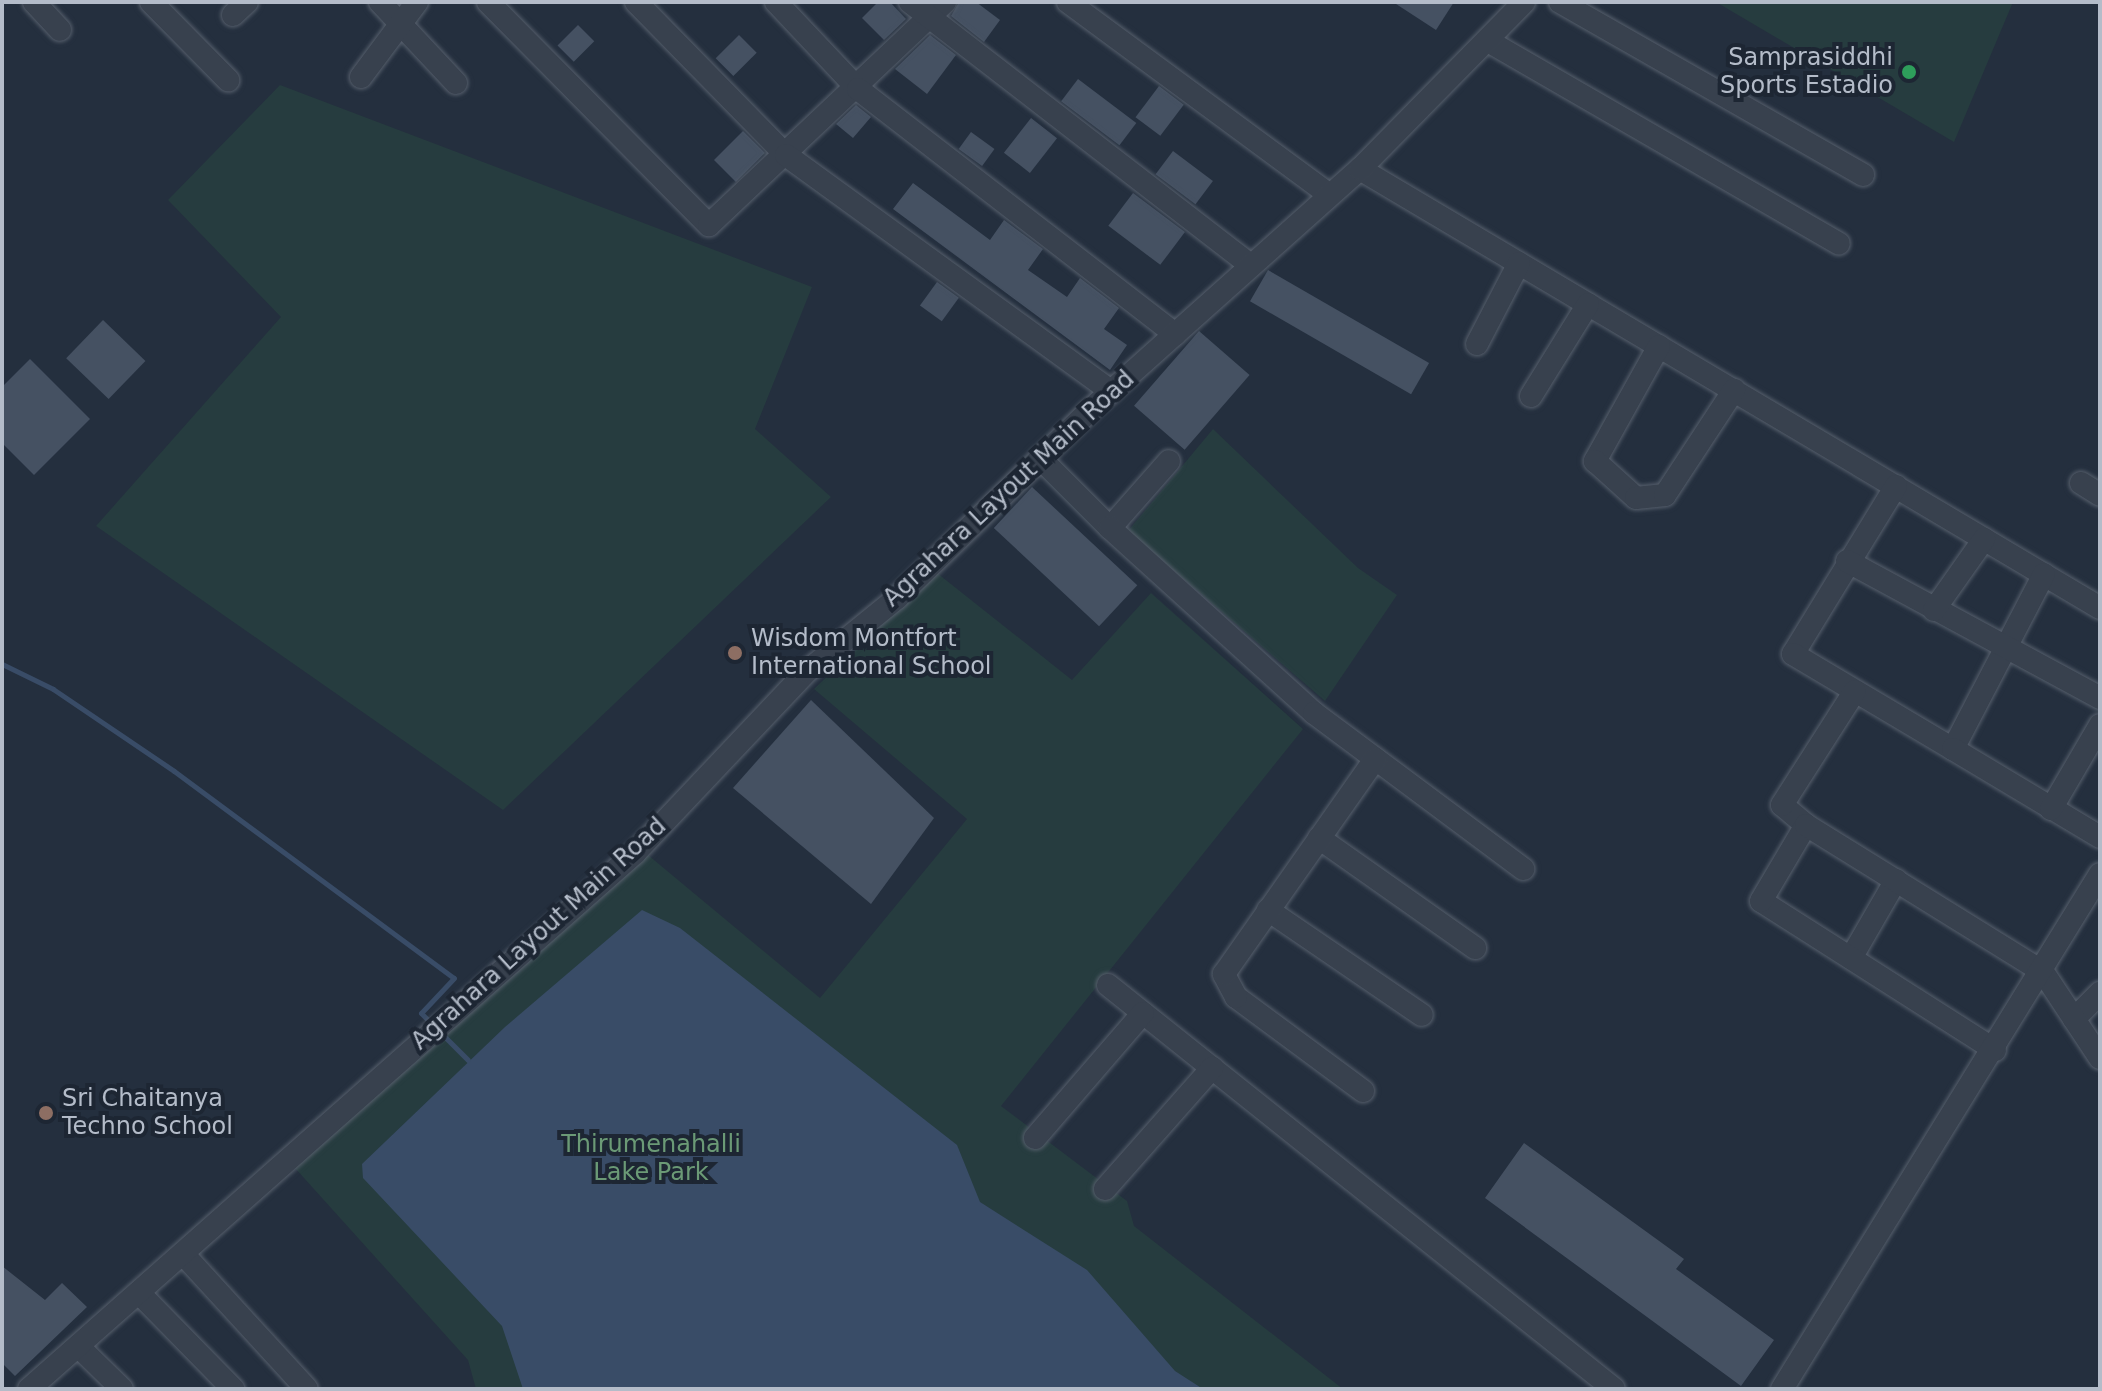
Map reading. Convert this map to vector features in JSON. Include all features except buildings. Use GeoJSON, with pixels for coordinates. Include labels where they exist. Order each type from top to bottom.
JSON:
{"type":"FeatureCollection","features":[{"type":"Feature","properties":{"kind":"street"},"geometry":{"type":"LineString","coordinates":[[34,2],[60,30]]}},
{"type":"Feature","properties":{"kind":"street"},"geometry":{"type":"LineString","coordinates":[[151,2],[228,80]]}},
{"type":"Feature","properties":{"kind":"street"},"geometry":{"type":"LineString","coordinates":[[380,2],[456,83]]}},
{"type":"Feature","properties":{"kind":"street"},"geometry":{"type":"LineString","coordinates":[[361,77],[399,22],[417,2]]}},
{"type":"Feature","properties":{"kind":"street"},"geometry":{"type":"LineString","coordinates":[[488,2],[709,225],[858,89],[945,2]]}},
{"type":"Feature","properties":{"kind":"street"},"geometry":{"type":"LineString","coordinates":[[636,2],[786,155],[1111,391]]}},
{"type":"Feature","properties":{"kind":"street"},"geometry":{"type":"LineString","coordinates":[[776,2],[858,89],[1175,334]]}},
{"type":"Feature","properties":{"kind":"street"},"geometry":{"type":"LineString","coordinates":[[910,2],[927,19],[1251,266]]}},
{"type":"Feature","properties":{"kind":"street"},"geometry":{"type":"LineString","coordinates":[[1068,2],[1330,195]]}},
{"type":"Feature","properties":{"kind":"street","name":"Agrahara Layout Main Road"},"geometry":{"type":"LineString","coordinates":[[29,1389],[81,1349],[635,853],[806,672],[897,598],[1111,391],[1360,169],[1524,2]]}},
{"type":"Feature","properties":{"kind":"street"},"geometry":{"type":"LineString","coordinates":[[1560,2],[1863,175]]}},
{"type":"Feature","properties":{"kind":"street"},"geometry":{"type":"LineString","coordinates":[[1488,41],[1839,244]]}},
{"type":"Feature","properties":{"kind":"street"},"geometry":{"type":"LineString","coordinates":[[1360,169],[2100,608]]}},
{"type":"Feature","properties":{"kind":"street"},"geometry":{"type":"LineString","coordinates":[[1477,344],[1519,263]]}},
{"type":"Feature","properties":{"kind":"street"},"geometry":{"type":"LineString","coordinates":[[1531,396],[1588,304]]}},
{"type":"Feature","properties":{"kind":"street"},"geometry":{"type":"LineString","coordinates":[[1659,346],[1595,461],[1636,498],[1665,495],[1734,390]]}},
{"type":"Feature","properties":{"kind":"street"},"geometry":{"type":"LineString","coordinates":[[1040,458],[1235,645],[1375,759],[1523,869]]}},
{"type":"Feature","properties":{"kind":"street"},"geometry":{"type":"LineString","coordinates":[[1110,528],[1169,461]]}},
{"type":"Feature","properties":{"kind":"street"},"geometry":{"type":"LineString","coordinates":[[1896,486],[1847,561],[1793,654],[2100,837]]}},
{"type":"Feature","properties":{"kind":"street"},"geometry":{"type":"LineString","coordinates":[[1934,610],[1984,539]]}},
{"type":"Feature","properties":{"kind":"street"},"geometry":{"type":"LineString","coordinates":[[1847,561],[2100,698]]}},
{"type":"Feature","properties":{"kind":"street"},"geometry":{"type":"LineString","coordinates":[[1953,749],[2044,574]]}},
{"type":"Feature","properties":{"kind":"street"},"geometry":{"type":"LineString","coordinates":[[1855,691],[1782,805],[1806,825],[2043,972],[2100,1058]]}},
{"type":"Feature","properties":{"kind":"street"},"geometry":{"type":"LineString","coordinates":[[2051,809],[2100,725]]}},
{"type":"Feature","properties":{"kind":"street"},"geometry":{"type":"LineString","coordinates":[[1363,1091],[1226,987],[1229,963],[1375,759]]}},
{"type":"Feature","properties":{"kind":"street"},"geometry":{"type":"LineString","coordinates":[[1806,825],[1761,901],[1995,1050]]}},
{"type":"Feature","properties":{"kind":"street"},"geometry":{"type":"LineString","coordinates":[[1319,838],[1475,948]]}},
{"type":"Feature","properties":{"kind":"street"},"geometry":{"type":"LineString","coordinates":[[1782,1389],[1995,1050],[2100,874]]}},
{"type":"Feature","properties":{"kind":"street"},"geometry":{"type":"LineString","coordinates":[[1851,958],[1896,880]]}},
{"type":"Feature","properties":{"kind":"street"},"geometry":{"type":"LineString","coordinates":[[1268,910],[1422,1015]]}},
{"type":"Feature","properties":{"kind":"street"},"geometry":{"type":"LineString","coordinates":[[1108,985],[1614,1389]]}},
{"type":"Feature","properties":{"kind":"street"},"geometry":{"type":"LineString","coordinates":[[2074,1019],[2100,993]]}},
{"type":"Feature","properties":{"kind":"street"},"geometry":{"type":"LineString","coordinates":[[1035,1138],[1143,1013]]}},
{"type":"Feature","properties":{"kind":"street"},"geometry":{"type":"LineString","coordinates":[[1105,1189],[1212,1068]]}},
{"type":"Feature","properties":{"kind":"street"},"geometry":{"type":"LineString","coordinates":[[185,1256],[307,1389]]}},
{"type":"Feature","properties":{"kind":"street"},"geometry":{"type":"LineString","coordinates":[[141,1295],[233,1389]]}},
{"type":"Feature","properties":{"kind":"street"},"geometry":{"type":"LineString","coordinates":[[81,1349],[122,1389]]}},
{"type":"Feature","properties":{"kind":"green space","name":"Samprasiddhi Sports Estadio"},"geometry":{"type":"Polygon","coordinates":[[[1716,2],[2013,2],[1954,142],[1716,2]]]}},
{"type":"Feature","properties":{"kind":"green space"},"geometry":{"type":"Polygon","coordinates":[[[280,85],[812,287],[755,429],[831,497],[503,810],[96,526],[281,317],[168,200],[280,85]]]}},
{"type":"Feature","properties":{"kind":"green space"},"geometry":{"type":"Polygon","coordinates":[[[1213,429],[1358,568],[1397,595],[1325,701],[1128,531],[1213,429]]]}},
{"type":"Feature","properties":{"kind":"green space","name":"Thirumenahalli Lake Park"},"geometry":{"type":"Polygon","coordinates":[[[937,573],[1072,680],[1151,593],[1303,729],[1001,1106],[1127,1201],[1134,1226],[1343,1389],[476,1389],[468,1360],[295,1168],[648,855],[820,998],[967,819],[814,689],[937,573]]]}},
{"type":"Feature","properties":{"kind":"water","name":"Thirumenahalli Lake Park"},"geometry":{"type":"Polygon","coordinates":[[[642,910],[680,928],[957,1145],[980,1202],[1087,1270],[1175,1371],[1203,1389],[523,1389],[502,1326],[363,1178],[362,1164],[505,1027],[642,910]]]}},
{"type":"Feature","properties":{"kind":"waterway"},"geometry":{"type":"LineString","coordinates":[[2,664],[53,689],[174,771],[454,978],[421,1013],[431,1023]]}},
{"type":"Feature","properties":{"kind":"waterway"},"geometry":{"type":"LineString","coordinates":[[441,1033],[468,1060]]}},
{"type":"Feature","properties":{"kind":"place","name":"Samprasiddhi Sports Estadio"},"geometry":{"type":"Point","coordinates":[1909,72]}},
{"type":"Feature","properties":{"kind":"place","name":"Wisdom Montfort International School"},"geometry":{"type":"Point","coordinates":[735,653]}},
{"type":"Feature","properties":{"kind":"place","name":"Sri Chaitanya Techno School"},"geometry":{"type":"Point","coordinates":[46,1113]}}]}
